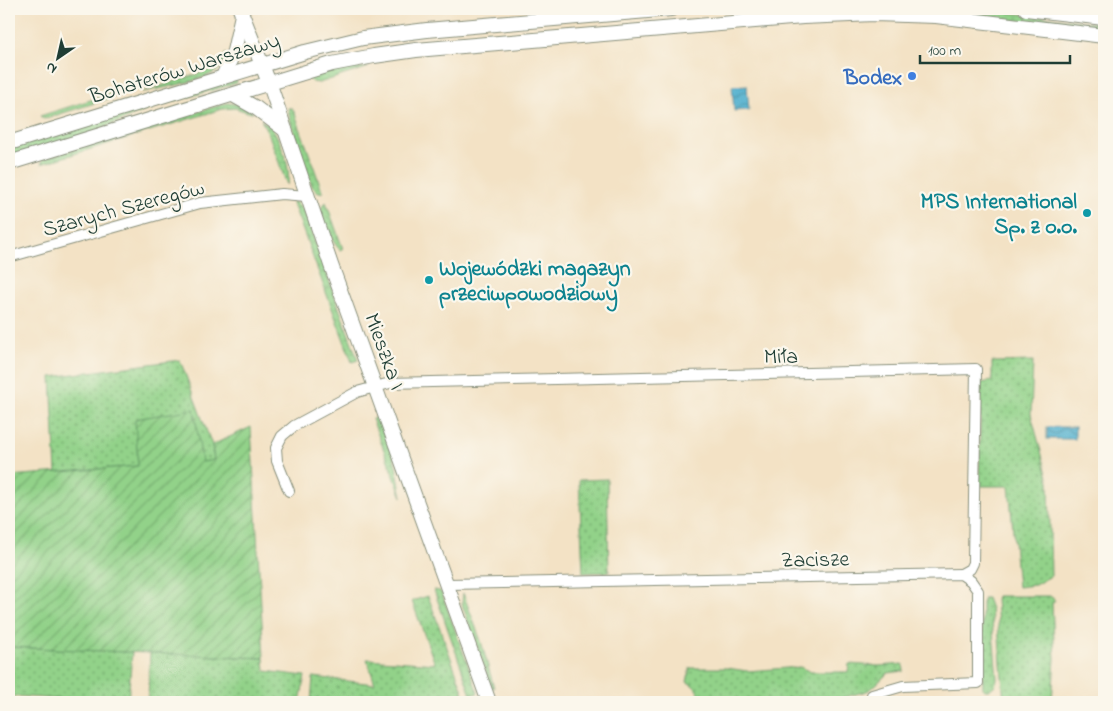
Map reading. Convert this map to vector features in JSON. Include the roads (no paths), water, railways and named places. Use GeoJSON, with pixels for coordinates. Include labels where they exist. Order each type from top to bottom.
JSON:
{"type":"FeatureCollection","features":[{"type":"Feature","properties":{"kind":"street","name":"Bohaterów Warszawy"},"geometry":{"type":"LineString","coordinates":[[9,142],[331,45],[388,34],[629,10],[672,9]]}},
{"type":"Feature","properties":{"kind":"street"},"geometry":{"type":"LineString","coordinates":[[1026,9],[1104,18]]}},
{"type":"Feature","properties":{"kind":"street","name":"Bohaterów Warszawy"},"geometry":{"type":"LineString","coordinates":[[9,163],[332,64],[416,50],[883,11],[1104,36]]}},
{"type":"Feature","properties":{"kind":"street","name":"Mieszka I"},"geometry":{"type":"LineString","coordinates":[[241,12],[269,83],[489,702]]}},
{"type":"Feature","properties":{"kind":"street","name":"Mieszka I"},"geometry":{"type":"LineString","coordinates":[[223,77],[234,54],[241,12]]}},
{"type":"Feature","properties":{"kind":"street","name":"Bohaterów Warszawy"},"geometry":{"type":"LineString","coordinates":[[233,94],[256,108],[285,130]]}},
{"type":"Feature","properties":{"kind":"street","name":"Szarych Szeregów"},"geometry":{"type":"LineString","coordinates":[[9,257],[200,202],[282,194],[308,196]]}},
{"type":"Feature","properties":{"kind":"street","name":"Miła"},"geometry":{"type":"LineString","coordinates":[[376,386],[390,384],[976,369],[973,563],[970,569],[961,574]]}},
{"type":"Feature","properties":{"kind":"street"},"geometry":{"type":"LineString","coordinates":[[289,491],[277,461],[276,448],[282,436],[294,426],[357,392],[376,386]]}},
{"type":"Feature","properties":{"kind":"street"},"geometry":{"type":"LineString","coordinates":[[872,695],[903,686],[978,683],[978,591],[971,581],[961,574]]}},
{"type":"Feature","properties":{"kind":"street","name":"Zacisze"},"geometry":{"type":"LineString","coordinates":[[447,584],[961,574]]}},
{"type":"Feature","properties":{"kind":"water"},"geometry":{"type":"Polygon","coordinates":[[[747,85],[749,110],[734,111],[732,86],[747,85]]]}},
{"type":"Feature","properties":{"kind":"water"},"geometry":{"type":"Polygon","coordinates":[[[1047,427],[1075,427],[1075,439],[1047,439],[1047,427]]]}},
{"type":"Feature","properties":{"kind":"place","name":"Bodex"},"geometry":{"type":"Point","coordinates":[912,76]}},
{"type":"Feature","properties":{"kind":"place","name":"MPS International Sp. z o.o."},"geometry":{"type":"Point","coordinates":[1087,213]}},
{"type":"Feature","properties":{"kind":"place","name":"Wojewódzki magazyn przeciwpowodziowy"},"geometry":{"type":"Point","coordinates":[429,280]}}]}
